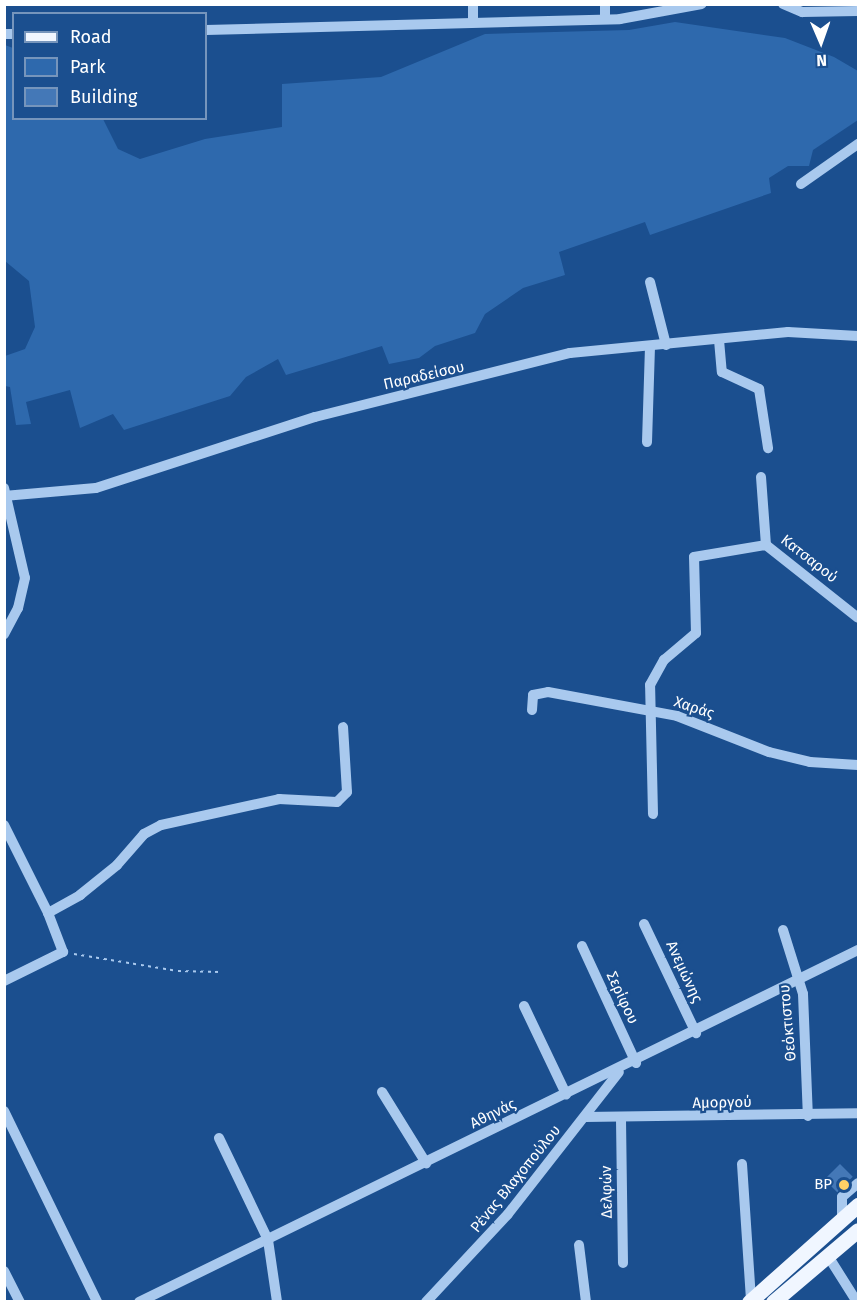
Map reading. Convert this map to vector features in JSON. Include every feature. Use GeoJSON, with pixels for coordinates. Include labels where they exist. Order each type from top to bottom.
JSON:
{"type":"FeatureCollection","features":[{"type":"Feature","properties":{"kind":"main road"},"geometry":{"type":"LineString","coordinates":[[750,1301],[858,1205]]}},
{"type":"Feature","properties":{"kind":"main road"},"geometry":{"type":"LineString","coordinates":[[774,1302],[858,1230]]}},
{"type":"Feature","properties":{"kind":"street"},"geometry":{"type":"LineString","coordinates":[[473,4],[473,21]]}},
{"type":"Feature","properties":{"kind":"street"},"geometry":{"type":"LineString","coordinates":[[605,4],[605,19]]}},
{"type":"Feature","properties":{"kind":"street"},"geometry":{"type":"LineString","coordinates":[[207,30],[605,19],[702,4]]}},
{"type":"Feature","properties":{"kind":"street"},"geometry":{"type":"LineString","coordinates":[[783,4],[802,8],[858,11]]}},
{"type":"Feature","properties":{"kind":"street"},"geometry":{"type":"LineString","coordinates":[[801,184],[858,144]]}},
{"type":"Feature","properties":{"kind":"street"},"geometry":{"type":"LineString","coordinates":[[650,282],[666,345]]}},
{"type":"Feature","properties":{"kind":"street","name":"Παραδείσου"},"geometry":{"type":"LineString","coordinates":[[5,493],[96,488],[315,417],[570,353],[788,332],[858,336]]}},
{"type":"Feature","properties":{"kind":"street"},"geometry":{"type":"LineString","coordinates":[[719,340],[722,372],[759,388],[768,448]]}},
{"type":"Feature","properties":{"kind":"street"},"geometry":{"type":"LineString","coordinates":[[647,442],[650,346]]}},
{"type":"Feature","properties":{"kind":"street","name":"Κατσαρού"},"geometry":{"type":"LineString","coordinates":[[761,477],[766,545],[858,618]]}},
{"type":"Feature","properties":{"kind":"street"},"geometry":{"type":"LineString","coordinates":[[4,634],[18,608],[25,578],[5,493]]}},
{"type":"Feature","properties":{"kind":"street"},"geometry":{"type":"LineString","coordinates":[[653,814],[654,712],[650,686],[654,673],[696,633],[694,557],[766,545]]}},
{"type":"Feature","properties":{"kind":"street","name":"Χαράς"},"geometry":{"type":"LineString","coordinates":[[532,710],[533,695],[548,692],[677,716],[779,754],[858,765]]}},
{"type":"Feature","properties":{"kind":"street"},"geometry":{"type":"LineString","coordinates":[[48,913],[80,895],[117,865],[144,834],[161,825],[279,799],[337,802],[346,792],[343,727]]}},
{"type":"Feature","properties":{"kind":"street"},"geometry":{"type":"LineString","coordinates":[[4,825],[48,913],[63,952],[4,981]]}},
{"type":"Feature","properties":{"kind":"street","name":"Ανεμώνης"},"geometry":{"type":"LineString","coordinates":[[644,924],[696,1034]]}},
{"type":"Feature","properties":{"kind":"street","name":"Θεόκτιστου"},"geometry":{"type":"LineString","coordinates":[[783,930],[801,981],[808,1116]]}},
{"type":"Feature","properties":{"kind":"street","name":"Σερίφου"},"geometry":{"type":"LineString","coordinates":[[582,946],[636,1063]]}},
{"type":"Feature","properties":{"kind":"street","name":"Αθηνάς"},"geometry":{"type":"LineString","coordinates":[[139,1302],[566,1094],[696,1034],[858,950]]}},
{"type":"Feature","properties":{"kind":"street"},"geometry":{"type":"LineString","coordinates":[[524,1006],[566,1094]]}},
{"type":"Feature","properties":{"kind":"street","name":"Ρένας Βλαχοπούλου"},"geometry":{"type":"LineString","coordinates":[[426,1302],[475,1252],[621,1069]]}},
{"type":"Feature","properties":{"kind":"street"},"geometry":{"type":"LineString","coordinates":[[382,1092],[426,1163]]}},
{"type":"Feature","properties":{"kind":"street"},"geometry":{"type":"LineString","coordinates":[[4,1111],[97,1302]]}},
{"type":"Feature","properties":{"kind":"street","name":"Αμοργού"},"geometry":{"type":"LineString","coordinates":[[585,1117],[621,1120],[858,1113]]}},
{"type":"Feature","properties":{"kind":"street","name":"Δελφών"},"geometry":{"type":"LineString","coordinates":[[621,1120],[623,1263]]}},
{"type":"Feature","properties":{"kind":"street"},"geometry":{"type":"LineString","coordinates":[[219,1138],[268,1240],[277,1302]]}},
{"type":"Feature","properties":{"kind":"street"},"geometry":{"type":"LineString","coordinates":[[742,1164],[750,1301]]}},
{"type":"Feature","properties":{"kind":"street"},"geometry":{"type":"LineString","coordinates":[[842,1219],[842,1197],[858,1183]]}},
{"type":"Feature","properties":{"kind":"street"},"geometry":{"type":"LineString","coordinates":[[579,1245],[586,1302]]}},
{"type":"Feature","properties":{"kind":"street"},"geometry":{"type":"LineString","coordinates":[[828,1256],[856,1302]]}},
{"type":"Feature","properties":{"kind":"street"},"geometry":{"type":"LineString","coordinates":[[4,1271],[20,1302]]}},
{"type":"Feature","properties":{"kind":"path"},"geometry":{"type":"LineString","coordinates":[[63,952],[178,971],[220,972]]}},
{"type":"Feature","properties":{"kind":"green space"},"geometry":{"type":"Polygon","coordinates":[[[675,22],[785,38],[834,57],[858,71],[858,120],[813,150],[809,166],[788,166],[769,178],[771,193],[650,235],[645,222],[559,252],[565,275],[523,288],[485,314],[475,333],[435,346],[419,358],[389,364],[382,346],[286,375],[278,359],[246,377],[230,396],[124,430],[113,414],[80,428],[70,390],[26,402],[31,424],[16,425],[10,387],[5,386],[5,356],[25,349],[35,327],[29,281],[5,261],[5,45],[12,48],[12,120],[104,120],[118,149],[140,159],[205,139],[282,127],[282,84],[381,77],[485,34],[629,30],[675,22]]]}},
{"type":"Feature","properties":{"kind":"building"},"geometry":{"type":"Polygon","coordinates":[[[840,1164],[853,1177],[837,1192],[824,1180],[840,1164]]]}},
{"type":"Feature","properties":{"kind":"place","name":"BP"},"geometry":{"type":"Point","coordinates":[844,1185]}}]}
